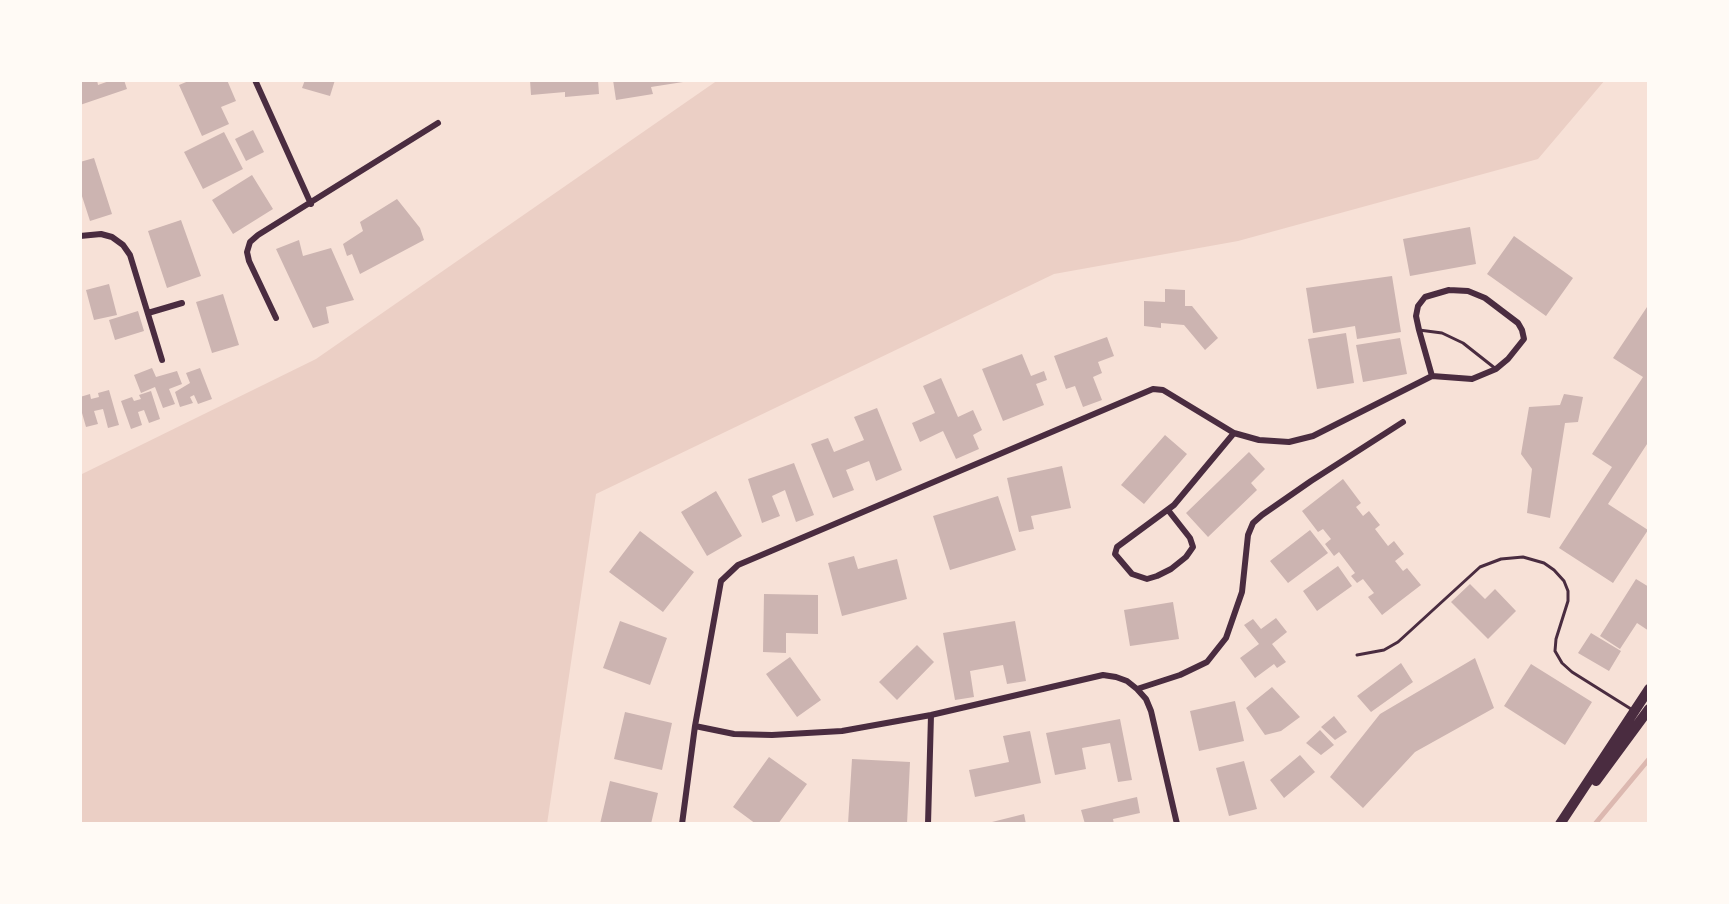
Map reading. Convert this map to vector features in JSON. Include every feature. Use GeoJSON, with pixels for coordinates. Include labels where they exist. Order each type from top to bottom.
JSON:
{"type":"FeatureCollection","features":[{"type":"Feature","properties":{"kind":"main road"},"geometry":{"type":"LineString","coordinates":[[1562,824],[1649,689]]}},
{"type":"Feature","properties":{"kind":"main road"},"geometry":{"type":"LineString","coordinates":[[1562,824],[1649,709]]}},
{"type":"Feature","properties":{"kind":"street"},"geometry":{"type":"LineString","coordinates":[[255,80],[311,204]]}},
{"type":"Feature","properties":{"kind":"street"},"geometry":{"type":"LineString","coordinates":[[276,318],[249,261],[247,252],[250,242],[438,123]]}},
{"type":"Feature","properties":{"kind":"street"},"geometry":{"type":"LineString","coordinates":[[80,236],[101,234],[112,237],[130,255],[162,360]]}},
{"type":"Feature","properties":{"kind":"street"},"geometry":{"type":"LineString","coordinates":[[682,824],[695,726],[721,581],[738,565],[1153,389],[1163,390],[1234,433],[1259,440],[1289,442],[1313,436],[1432,376],[1472,379],[1496,369],[1524,339],[1522,330],[1518,323],[1485,298],[1468,291],[1449,290],[1425,297],[1418,306],[1416,316],[1432,376]]}},
{"type":"Feature","properties":{"kind":"street"},"geometry":{"type":"LineString","coordinates":[[148,313],[182,303]]}},
{"type":"Feature","properties":{"kind":"street"},"geometry":{"type":"LineString","coordinates":[[1137,689],[1180,675],[1207,662],[1226,638],[1242,592],[1248,535],[1253,523],[1299,489],[1403,422]]}},
{"type":"Feature","properties":{"kind":"street"},"geometry":{"type":"LineString","coordinates":[[1168,510],[1190,538],[1193,547],[1186,557],[1157,576],[1147,579],[1132,574],[1115,554],[1117,547],[1168,510],[1234,433]]}},
{"type":"Feature","properties":{"kind":"street"},"geometry":{"type":"LineString","coordinates":[[695,726],[734,734],[842,731],[931,715],[1103,675],[1127,681],[1146,699],[1177,824]]}},
{"type":"Feature","properties":{"kind":"street"},"geometry":{"type":"LineString","coordinates":[[928,824],[931,715]]}},
{"type":"Feature","properties":{"kind":"lane"},"geometry":{"type":"LineString","coordinates":[[1419,330],[1442,333],[1463,343],[1496,369]]}},
{"type":"Feature","properties":{"kind":"lane"},"geometry":{"type":"LineString","coordinates":[[1357,655],[1384,650],[1398,642],[1480,567],[1501,559],[1523,557],[1544,563],[1554,570],[1568,591],[1555,651],[1562,663],[1634,712]]}},
{"type":"Feature","properties":{"kind":"shaded area"},"geometry":{"type":"Polygon","coordinates":[[[718,80],[1605,80],[1538,159],[1238,241],[1054,274],[596,494],[547,824],[80,824],[80,475],[316,359],[718,80]]]}},
{"type":"Feature","properties":{"kind":"building"},"geometry":{"type":"Polygon","coordinates":[[[80,80],[97,80],[98,85],[124,80],[127,89],[80,105],[80,80]]]}},
{"type":"Feature","properties":{"kind":"building"},"geometry":{"type":"Polygon","coordinates":[[[191,80],[227,80],[236,101],[221,107],[229,124],[202,136],[179,85],[191,80]]]}},
{"type":"Feature","properties":{"kind":"building"},"geometry":{"type":"Polygon","coordinates":[[[305,80],[335,80],[330,96],[302,88],[305,80]]]}},
{"type":"Feature","properties":{"kind":"building"},"geometry":{"type":"Polygon","coordinates":[[[530,80],[598,80],[599,94],[565,97],[565,92],[531,95],[530,80]]]}},
{"type":"Feature","properties":{"kind":"building"},"geometry":{"type":"Polygon","coordinates":[[[613,80],[683,82],[651,87],[653,94],[616,100],[613,80]]]}},
{"type":"Feature","properties":{"kind":"building"},"geometry":{"type":"Polygon","coordinates":[[[253,130],[264,152],[246,161],[235,139],[253,130]]]}},
{"type":"Feature","properties":{"kind":"building"},"geometry":{"type":"Polygon","coordinates":[[[224,132],[243,169],[203,189],[184,152],[224,132]]]}},
{"type":"Feature","properties":{"kind":"building"},"geometry":{"type":"Polygon","coordinates":[[[94,158],[112,214],[90,221],[80,190],[80,162],[94,158]]]}},
{"type":"Feature","properties":{"kind":"building"},"geometry":{"type":"Polygon","coordinates":[[[252,175],[273,209],[233,234],[212,200],[252,175]]]}},
{"type":"Feature","properties":{"kind":"building"},"geometry":{"type":"Polygon","coordinates":[[[397,199],[420,228],[424,240],[360,274],[352,254],[347,256],[343,244],[363,231],[360,222],[397,199]]]}},
{"type":"Feature","properties":{"kind":"building"},"geometry":{"type":"Polygon","coordinates":[[[181,220],[201,276],[167,288],[148,231],[181,220]]]}},
{"type":"Feature","properties":{"kind":"building"},"geometry":{"type":"Polygon","coordinates":[[[1470,227],[1476,264],[1410,276],[1403,239],[1470,227]]]}},
{"type":"Feature","properties":{"kind":"building"},"geometry":{"type":"Polygon","coordinates":[[[1514,236],[1573,278],[1546,316],[1487,274],[1514,236]]]}},
{"type":"Feature","properties":{"kind":"building"},"geometry":{"type":"Polygon","coordinates":[[[299,240],[303,256],[331,248],[354,300],[326,307],[329,323],[313,328],[276,249],[299,240]]]}},
{"type":"Feature","properties":{"kind":"building"},"geometry":{"type":"Polygon","coordinates":[[[1392,276],[1401,332],[1357,339],[1355,326],[1313,333],[1306,288],[1392,276]]]}},
{"type":"Feature","properties":{"kind":"building"},"geometry":{"type":"Polygon","coordinates":[[[109,284],[117,315],[94,320],[86,290],[109,284]]]}},
{"type":"Feature","properties":{"kind":"building"},"geometry":{"type":"Polygon","coordinates":[[[1165,289],[1185,290],[1185,306],[1192,306],[1218,338],[1205,350],[1184,325],[1161,323],[1161,328],[1144,326],[1144,301],[1165,302],[1165,289]]]}},
{"type":"Feature","properties":{"kind":"building"},"geometry":{"type":"Polygon","coordinates":[[[223,294],[239,345],[212,353],[196,302],[223,294]]]}},
{"type":"Feature","properties":{"kind":"building"},"geometry":{"type":"Polygon","coordinates":[[[1649,304],[1649,441],[1608,504],[1648,530],[1613,583],[1559,548],[1612,467],[1592,454],[1643,377],[1613,358],[1649,304]]]}},
{"type":"Feature","properties":{"kind":"building"},"geometry":{"type":"Polygon","coordinates":[[[138,311],[144,331],[115,340],[109,320],[138,311]]]}},
{"type":"Feature","properties":{"kind":"building"},"geometry":{"type":"Polygon","coordinates":[[[1346,333],[1354,383],[1317,389],[1308,339],[1346,333]]]}},
{"type":"Feature","properties":{"kind":"building"},"geometry":{"type":"Polygon","coordinates":[[[1107,337],[1114,356],[1098,362],[1102,373],[1093,377],[1102,400],[1083,407],[1075,386],[1066,389],[1054,356],[1107,337]]]}},
{"type":"Feature","properties":{"kind":"building"},"geometry":{"type":"Polygon","coordinates":[[[1400,338],[1407,374],[1363,382],[1356,345],[1400,338]]]}},
{"type":"Feature","properties":{"kind":"building"},"geometry":{"type":"Polygon","coordinates":[[[1022,354],[1031,376],[1044,371],[1047,380],[1036,384],[1044,405],[1003,421],[982,369],[1022,354]]]}},
{"type":"Feature","properties":{"kind":"building"},"geometry":{"type":"Polygon","coordinates":[[[152,368],[156,377],[177,371],[182,384],[169,389],[175,404],[163,408],[155,387],[141,393],[134,375],[152,368]]]}},
{"type":"Feature","properties":{"kind":"building"},"geometry":{"type":"Polygon","coordinates":[[[200,368],[212,399],[198,404],[194,395],[190,397],[193,403],[180,407],[175,392],[190,383],[186,373],[200,368]]]}},
{"type":"Feature","properties":{"kind":"building"},"geometry":{"type":"Polygon","coordinates":[[[941,378],[958,417],[973,410],[982,430],[973,435],[979,449],[956,459],[943,431],[920,442],[912,423],[935,413],[923,386],[941,378]]]}},
{"type":"Feature","properties":{"kind":"building"},"geometry":{"type":"Polygon","coordinates":[[[109,390],[119,425],[108,428],[103,409],[94,411],[98,424],[86,427],[80,397],[90,394],[91,399],[109,390]]]}},
{"type":"Feature","properties":{"kind":"building"},"geometry":{"type":"Polygon","coordinates":[[[151,391],[160,419],[149,423],[144,410],[138,412],[142,425],[131,429],[121,401],[132,397],[134,401],[141,399],[139,395],[151,391]]]}},
{"type":"Feature","properties":{"kind":"building"},"geometry":{"type":"Polygon","coordinates":[[[1564,394],[1583,397],[1578,422],[1565,423],[1550,518],[1527,513],[1532,469],[1521,454],[1529,407],[1560,405],[1564,394]]]}},
{"type":"Feature","properties":{"kind":"building"},"geometry":{"type":"Polygon","coordinates":[[[877,408],[902,470],[876,481],[869,461],[846,470],[854,490],[833,498],[811,444],[828,438],[834,452],[864,440],[854,417],[877,408]]]}},
{"type":"Feature","properties":{"kind":"building"},"geometry":{"type":"Polygon","coordinates":[[[1165,435],[1187,454],[1144,504],[1121,485],[1165,435]]]}},
{"type":"Feature","properties":{"kind":"building"},"geometry":{"type":"Polygon","coordinates":[[[1249,452],[1265,469],[1251,483],[1257,490],[1208,537],[1186,513],[1249,452]]]}},
{"type":"Feature","properties":{"kind":"building"},"geometry":{"type":"Polygon","coordinates":[[[794,463],[814,515],[796,522],[785,490],[772,496],[780,516],[762,523],[748,479],[794,463]]]}},
{"type":"Feature","properties":{"kind":"building"},"geometry":{"type":"Polygon","coordinates":[[[1062,466],[1071,508],[1031,516],[1034,529],[1019,532],[1007,478],[1062,466]]]}},
{"type":"Feature","properties":{"kind":"building"},"geometry":{"type":"Polygon","coordinates":[[[1343,479],[1361,503],[1356,507],[1363,516],[1369,511],[1380,525],[1375,529],[1388,546],[1394,541],[1404,554],[1395,561],[1403,571],[1407,568],[1421,585],[1382,615],[1368,597],[1374,593],[1363,579],[1357,583],[1351,576],[1355,573],[1339,552],[1334,556],[1325,544],[1331,539],[1323,529],[1318,532],[1302,511],[1343,479]]]}},
{"type":"Feature","properties":{"kind":"building"},"geometry":{"type":"Polygon","coordinates":[[[716,491],[742,536],[707,556],[681,512],[716,491]]]}},
{"type":"Feature","properties":{"kind":"building"},"geometry":{"type":"Polygon","coordinates":[[[998,496],[1016,550],[950,570],[933,516],[998,496]]]}},
{"type":"Feature","properties":{"kind":"building"},"geometry":{"type":"Polygon","coordinates":[[[1310,530],[1328,553],[1288,583],[1270,561],[1310,530]]]}},
{"type":"Feature","properties":{"kind":"building"},"geometry":{"type":"Polygon","coordinates":[[[640,531],[694,572],[663,612],[609,572],[640,531]]]}},
{"type":"Feature","properties":{"kind":"building"},"geometry":{"type":"Polygon","coordinates":[[[854,556],[858,569],[897,559],[907,599],[842,616],[828,563],[854,556]]]}},
{"type":"Feature","properties":{"kind":"building"},"geometry":{"type":"Polygon","coordinates":[[[1338,566],[1352,586],[1317,611],[1303,591],[1338,566]]]}},
{"type":"Feature","properties":{"kind":"building"},"geometry":{"type":"Polygon","coordinates":[[[1636,579],[1649,587],[1649,631],[1637,623],[1620,649],[1600,636],[1636,579]]]}},
{"type":"Feature","properties":{"kind":"building"},"geometry":{"type":"Polygon","coordinates":[[[1470,584],[1485,599],[1495,589],[1516,611],[1488,639],[1451,602],[1470,584]]]}},
{"type":"Feature","properties":{"kind":"building"},"geometry":{"type":"Polygon","coordinates":[[[764,594],[818,595],[818,634],[786,633],[786,653],[763,652],[764,594]]]}},
{"type":"Feature","properties":{"kind":"building"},"geometry":{"type":"Polygon","coordinates":[[[1173,602],[1179,639],[1130,646],[1124,610],[1173,602]]]}},
{"type":"Feature","properties":{"kind":"building"},"geometry":{"type":"Polygon","coordinates":[[[1276,618],[1287,632],[1272,644],[1286,662],[1277,668],[1274,664],[1255,678],[1240,658],[1259,644],[1244,625],[1253,619],[1261,629],[1276,618]]]}},
{"type":"Feature","properties":{"kind":"building"},"geometry":{"type":"Polygon","coordinates":[[[620,621],[667,638],[650,685],[603,668],[620,621]]]}},
{"type":"Feature","properties":{"kind":"building"},"geometry":{"type":"Polygon","coordinates":[[[1015,621],[1026,681],[1007,684],[1003,665],[970,671],[974,697],[955,700],[943,633],[1015,621]]]}},
{"type":"Feature","properties":{"kind":"building"},"geometry":{"type":"Polygon","coordinates":[[[1591,633],[1621,651],[1609,671],[1578,653],[1591,633]]]}},
{"type":"Feature","properties":{"kind":"building"},"geometry":{"type":"Polygon","coordinates":[[[917,645],[934,662],[897,700],[879,682],[917,645]]]}},
{"type":"Feature","properties":{"kind":"building"},"geometry":{"type":"Polygon","coordinates":[[[790,657],[821,700],[797,717],[766,674],[790,657]]]}},
{"type":"Feature","properties":{"kind":"building"},"geometry":{"type":"Polygon","coordinates":[[[1475,658],[1494,708],[1415,752],[1363,808],[1330,777],[1380,714],[1475,658]]]}},
{"type":"Feature","properties":{"kind":"building"},"geometry":{"type":"Polygon","coordinates":[[[1401,663],[1413,682],[1371,712],[1357,696],[1401,663]]]}},
{"type":"Feature","properties":{"kind":"building"},"geometry":{"type":"Polygon","coordinates":[[[1531,664],[1592,702],[1565,745],[1504,706],[1531,664]]]}},
{"type":"Feature","properties":{"kind":"building"},"geometry":{"type":"Polygon","coordinates":[[[1272,687],[1300,717],[1281,731],[1265,735],[1246,708],[1272,687]]]}},
{"type":"Feature","properties":{"kind":"building"},"geometry":{"type":"Polygon","coordinates":[[[1235,701],[1244,741],[1199,751],[1190,711],[1235,701]]]}},
{"type":"Feature","properties":{"kind":"building"},"geometry":{"type":"Polygon","coordinates":[[[625,712],[672,723],[662,770],[614,759],[625,712]]]}},
{"type":"Feature","properties":{"kind":"building"},"geometry":{"type":"Polygon","coordinates":[[[1334,716],[1347,732],[1335,740],[1321,727],[1334,716]]]}},
{"type":"Feature","properties":{"kind":"building"},"geometry":{"type":"Polygon","coordinates":[[[1120,719],[1132,780],[1118,782],[1110,743],[1082,748],[1086,769],[1055,775],[1046,733],[1120,719]]]}},
{"type":"Feature","properties":{"kind":"building"},"geometry":{"type":"Polygon","coordinates":[[[1320,730],[1334,745],[1321,755],[1306,743],[1320,730]]]}},
{"type":"Feature","properties":{"kind":"building"},"geometry":{"type":"Polygon","coordinates":[[[1030,731],[1041,783],[975,797],[969,770],[1009,762],[1003,736],[1030,731]]]}},
{"type":"Feature","properties":{"kind":"building"},"geometry":{"type":"Polygon","coordinates":[[[1300,755],[1315,772],[1284,798],[1270,780],[1300,755]]]}},
{"type":"Feature","properties":{"kind":"building"},"geometry":{"type":"Polygon","coordinates":[[[769,757],[807,784],[778,824],[756,824],[733,807],[769,757]]]}},
{"type":"Feature","properties":{"kind":"building"},"geometry":{"type":"Polygon","coordinates":[[[852,759],[910,762],[907,824],[848,824],[852,759]]]}},
{"type":"Feature","properties":{"kind":"building"},"geometry":{"type":"Polygon","coordinates":[[[1244,761],[1257,809],[1229,816],[1216,768],[1244,761]]]}},
{"type":"Feature","properties":{"kind":"building"},"geometry":{"type":"Polygon","coordinates":[[[610,781],[658,793],[651,824],[600,824],[610,781]]]}},
{"type":"Feature","properties":{"kind":"building"},"geometry":{"type":"Polygon","coordinates":[[[1137,797],[1140,813],[1113,819],[1114,824],[1085,824],[1081,810],[1137,797]]]}},
{"type":"Feature","properties":{"kind":"building"},"geometry":{"type":"Polygon","coordinates":[[[1024,814],[1026,824],[988,824],[988,823],[1024,814]]]}},
{"type":"Feature","properties":{"kind":"waterway"},"geometry":{"type":"LineString","coordinates":[[1595,824],[1649,759]]}}]}
